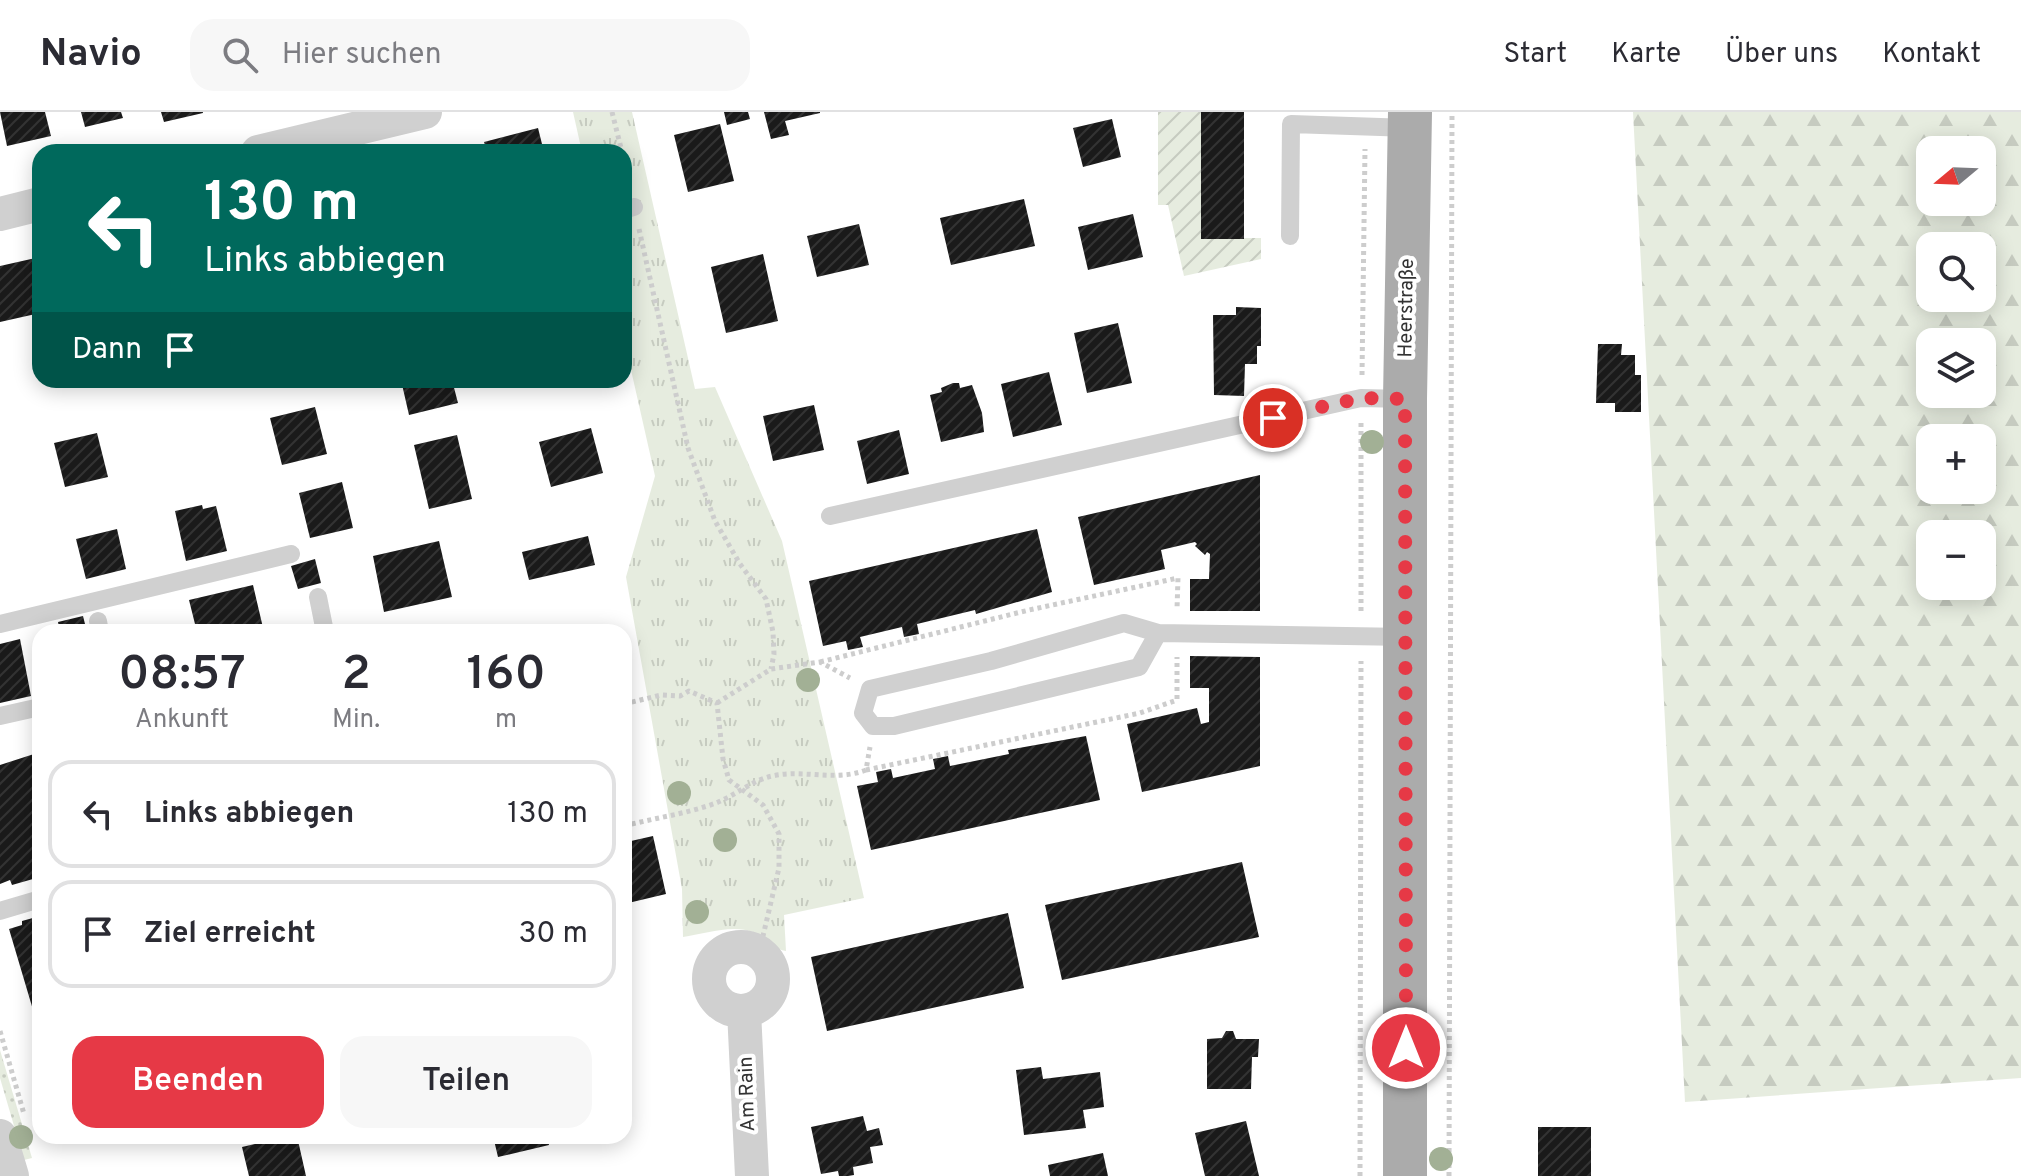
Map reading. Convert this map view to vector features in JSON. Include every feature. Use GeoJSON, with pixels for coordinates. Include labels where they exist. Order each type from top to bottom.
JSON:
{"type":"FeatureCollection","features":[{"type":"Feature","properties":{"kind":"main road","name":"Heerstraße"},"geometry":{"type":"LineString","coordinates":[[1405,1176],[1405,399],[1410,120]]}},
{"type":"Feature","properties":{"kind":"street"},"geometry":{"type":"LineString","coordinates":[[291,144],[425,112]]}},
{"type":"Feature","properties":{"kind":"street"},"geometry":{"type":"LineString","coordinates":[[0,214],[32,206]]}},
{"type":"Feature","properties":{"kind":"street"},"geometry":{"type":"LineString","coordinates":[[738,947],[759,953],[765,956],[772,969],[774,984],[768,997],[758,1007],[744,1011],[730,1009],[718,1002],[710,989],[709,975],[714,961],[725,951],[738,947]]}},
{"type":"Feature","properties":{"kind":"street","name":"Am Rain"},"geometry":{"type":"LineString","coordinates":[[744,1011],[752,1176]]}},
{"type":"Feature","properties":{"kind":"street"},"geometry":{"type":"LineString","coordinates":[[12,1176],[13,1127]]}},
{"type":"Feature","properties":{"kind":"lane"},"geometry":{"type":"LineString","coordinates":[[1290,236],[1291,118],[1410,120]]}},
{"type":"Feature","properties":{"kind":"lane"},"geometry":{"type":"LineString","coordinates":[[830,516],[1361,398],[1405,399]]}},
{"type":"Feature","properties":{"kind":"lane"},"geometry":{"type":"LineString","coordinates":[[0,624],[291,554]]}},
{"type":"Feature","properties":{"kind":"lane"},"geometry":{"type":"LineString","coordinates":[[318,597],[323,624]]}},
{"type":"Feature","properties":{"kind":"lane"},"geometry":{"type":"LineString","coordinates":[[1158,633],[1139,667],[894,726],[873,726],[863,713],[870,689],[991,661],[1124,623],[1158,633],[1407,637]]}},
{"type":"Feature","properties":{"kind":"lane"},"geometry":{"type":"LineString","coordinates":[[0,716],[32,709]]}},
{"type":"Feature","properties":{"kind":"lane"},"geometry":{"type":"LineString","coordinates":[[0,911],[32,901]]}},
{"type":"Feature","properties":{"kind":"path"},"geometry":{"type":"LineString","coordinates":[[612,112],[620,144]]}},
{"type":"Feature","properties":{"kind":"path"},"geometry":{"type":"LineString","coordinates":[[1449,1176],[1452,112]]}},
{"type":"Feature","properties":{"kind":"path"},"geometry":{"type":"LineString","coordinates":[[632,220],[688,448],[715,521],[740,564],[766,599],[773,632],[771,669]]}},
{"type":"Feature","properties":{"kind":"path"},"geometry":{"type":"LineString","coordinates":[[632,824],[716,803],[771,776],[804,774],[830,777],[1140,713],[1177,700],[1176,654],[1186,653]]}},
{"type":"Feature","properties":{"kind":"path"},"geometry":{"type":"LineString","coordinates":[[717,703],[771,669],[820,662],[870,689]]}},
{"type":"Feature","properties":{"kind":"path"},"geometry":{"type":"LineString","coordinates":[[632,702],[661,695],[680,696],[689,691],[717,703]]}},
{"type":"Feature","properties":{"kind":"path"},"geometry":{"type":"LineString","coordinates":[[717,703],[723,759],[729,780],[763,805],[779,834],[779,868],[759,953]]}},
{"type":"Feature","properties":{"kind":"path"},"geometry":{"type":"LineString","coordinates":[[866,770],[873,726]]}},
{"type":"Feature","properties":{"kind":"path"},"geometry":{"type":"LineString","coordinates":[[0,1031],[13,1127]]}},
{"type":"Feature","properties":{"kind":"green space"},"geometry":{"type":"Polygon","coordinates":[[[573,112],[632,112],[695,389],[715,387],[782,541],[864,898],[784,915],[786,951],[745,930],[727,929],[683,937],[682,889],[626,577],[655,476],[632,374],[632,144],[580,144],[573,112]]]}},
{"type":"Feature","properties":{"kind":"green space"},"geometry":{"type":"Polygon","coordinates":[[[1158,112],[1201,112],[1201,238],[1261,238],[1261,259],[1184,276],[1168,205],[1158,205],[1158,112]]]}},
{"type":"Feature","properties":{"kind":"green space"},"geometry":{"type":"Polygon","coordinates":[[[1633,112],[2021,112],[2021,1078],[1685,1102],[1633,112]]]}},
{"type":"Feature","properties":{"kind":"green space"},"geometry":{"type":"Polygon","coordinates":[[[0,1050],[32,1158],[24,1160],[0,1078],[0,1050]]]}},
{"type":"Feature","properties":{"kind":"building"},"geometry":{"type":"Polygon","coordinates":[[[0,112],[45,112],[51,136],[7,146],[0,112]]]}},
{"type":"Feature","properties":{"kind":"building"},"geometry":{"type":"Polygon","coordinates":[[[81,112],[121,112],[123,118],[85,127],[81,112]]]}},
{"type":"Feature","properties":{"kind":"building"},"geometry":{"type":"Polygon","coordinates":[[[161,112],[203,112],[203,113],[164,122],[161,112]]]}},
{"type":"Feature","properties":{"kind":"building"},"geometry":{"type":"Polygon","coordinates":[[[724,112],[748,112],[750,119],[727,125],[724,112]]]}},
{"type":"Feature","properties":{"kind":"building"},"geometry":{"type":"Polygon","coordinates":[[[764,112],[820,113],[785,121],[789,135],[771,139],[764,112]]]}},
{"type":"Feature","properties":{"kind":"building"},"geometry":{"type":"Polygon","coordinates":[[[1201,112],[1244,112],[1244,239],[1201,239],[1201,112]]]}},
{"type":"Feature","properties":{"kind":"building"},"geometry":{"type":"Polygon","coordinates":[[[1112,119],[1121,157],[1083,167],[1073,128],[1112,119]]]}},
{"type":"Feature","properties":{"kind":"building"},"geometry":{"type":"Polygon","coordinates":[[[720,124],[734,181],[688,192],[674,135],[720,124]]]}},
{"type":"Feature","properties":{"kind":"building"},"geometry":{"type":"Polygon","coordinates":[[[538,128],[542,144],[485,144],[538,128]]]}},
{"type":"Feature","properties":{"kind":"building"},"geometry":{"type":"Polygon","coordinates":[[[1024,199],[1035,246],[951,265],[940,218],[1024,199]]]}},
{"type":"Feature","properties":{"kind":"building"},"geometry":{"type":"Polygon","coordinates":[[[1133,214],[1143,257],[1088,270],[1078,227],[1133,214]]]}},
{"type":"Feature","properties":{"kind":"building"},"geometry":{"type":"Polygon","coordinates":[[[859,224],[869,265],[817,277],[807,236],[859,224]]]}},
{"type":"Feature","properties":{"kind":"building"},"geometry":{"type":"Polygon","coordinates":[[[763,254],[778,321],[726,333],[711,267],[763,254]]]}},
{"type":"Feature","properties":{"kind":"building"},"geometry":{"type":"Polygon","coordinates":[[[32,259],[32,315],[0,322],[0,266],[32,259]]]}},
{"type":"Feature","properties":{"kind":"building"},"geometry":{"type":"Polygon","coordinates":[[[1236,307],[1261,308],[1261,346],[1257,346],[1257,364],[1245,364],[1244,396],[1214,395],[1213,315],[1236,315],[1236,307]]]}},
{"type":"Feature","properties":{"kind":"building"},"geometry":{"type":"Polygon","coordinates":[[[1118,323],[1132,383],[1087,393],[1074,333],[1118,323]]]}},
{"type":"Feature","properties":{"kind":"building"},"geometry":{"type":"Polygon","coordinates":[[[1598,344],[1622,344],[1621,355],[1635,355],[1635,375],[1641,375],[1641,412],[1615,412],[1615,403],[1596,403],[1598,344]]]}},
{"type":"Feature","properties":{"kind":"building"},"geometry":{"type":"Polygon","coordinates":[[[1049,372],[1062,425],[1013,437],[1001,384],[1049,372]]]}},
{"type":"Feature","properties":{"kind":"building"},"geometry":{"type":"Polygon","coordinates":[[[959,383],[960,388],[972,385],[982,413],[984,432],[941,442],[930,395],[942,392],[941,388],[959,383]]]}},
{"type":"Feature","properties":{"kind":"building"},"geometry":{"type":"Polygon","coordinates":[[[403,388],[454,388],[458,403],[409,415],[403,388]]]}},
{"type":"Feature","properties":{"kind":"building"},"geometry":{"type":"Polygon","coordinates":[[[814,405],[824,450],[773,461],[763,416],[814,405]]]}},
{"type":"Feature","properties":{"kind":"building"},"geometry":{"type":"Polygon","coordinates":[[[315,407],[327,454],[282,465],[270,418],[315,407]]]}},
{"type":"Feature","properties":{"kind":"building"},"geometry":{"type":"Polygon","coordinates":[[[591,428],[603,473],[551,487],[539,442],[591,428]]]}},
{"type":"Feature","properties":{"kind":"building"},"geometry":{"type":"Polygon","coordinates":[[[899,430],[909,474],[867,484],[857,441],[899,430]]]}},
{"type":"Feature","properties":{"kind":"building"},"geometry":{"type":"Polygon","coordinates":[[[97,433],[108,477],[65,487],[54,443],[97,433]]]}},
{"type":"Feature","properties":{"kind":"building"},"geometry":{"type":"Polygon","coordinates":[[[457,435],[472,499],[429,509],[414,445],[457,435]]]}},
{"type":"Feature","properties":{"kind":"building"},"geometry":{"type":"Polygon","coordinates":[[[1260,475],[1260,611],[1190,611],[1190,579],[1209,579],[1210,554],[1207,552],[1205,555],[1195,546],[1195,542],[1161,550],[1165,569],[1094,585],[1078,517],[1260,475]]]}},
{"type":"Feature","properties":{"kind":"building"},"geometry":{"type":"Polygon","coordinates":[[[342,482],[353,528],[310,538],[299,493],[342,482]]]}},
{"type":"Feature","properties":{"kind":"building"},"geometry":{"type":"Polygon","coordinates":[[[202,505],[203,509],[216,506],[227,551],[186,561],[175,511],[202,505]]]}},
{"type":"Feature","properties":{"kind":"building"},"geometry":{"type":"Polygon","coordinates":[[[117,529],[126,569],[86,579],[76,539],[117,529]]]}},
{"type":"Feature","properties":{"kind":"building"},"geometry":{"type":"Polygon","coordinates":[[[1037,529],[1052,592],[976,614],[975,610],[917,624],[919,634],[904,637],[902,627],[860,637],[863,647],[848,650],[846,641],[823,646],[809,581],[1037,529]]]}},
{"type":"Feature","properties":{"kind":"building"},"geometry":{"type":"Polygon","coordinates":[[[588,536],[595,565],[529,580],[522,552],[588,536]]]}},
{"type":"Feature","properties":{"kind":"building"},"geometry":{"type":"Polygon","coordinates":[[[439,541],[452,597],[384,612],[373,556],[439,541]]]}},
{"type":"Feature","properties":{"kind":"building"},"geometry":{"type":"Polygon","coordinates":[[[315,559],[321,583],[298,589],[291,566],[315,559]]]}},
{"type":"Feature","properties":{"kind":"building"},"geometry":{"type":"Polygon","coordinates":[[[253,585],[262,624],[195,624],[189,600],[253,585]]]}},
{"type":"Feature","properties":{"kind":"building"},"geometry":{"type":"Polygon","coordinates":[[[83,616],[85,624],[58,624],[83,616]]]}},
{"type":"Feature","properties":{"kind":"building"},"geometry":{"type":"Polygon","coordinates":[[[20,639],[31,696],[0,703],[0,644],[20,639]]]}},
{"type":"Feature","properties":{"kind":"building"},"geometry":{"type":"Polygon","coordinates":[[[1190,656],[1260,657],[1260,766],[1142,792],[1127,724],[1197,708],[1201,724],[1209,722],[1209,688],[1190,688],[1190,656]]]}},
{"type":"Feature","properties":{"kind":"building"},"geometry":{"type":"Polygon","coordinates":[[[1086,736],[1100,800],[871,850],[857,786],[878,782],[876,772],[891,769],[893,778],[935,769],[933,759],[948,756],[950,766],[1009,754],[1008,750],[1086,736]]]}},
{"type":"Feature","properties":{"kind":"building"},"geometry":{"type":"Polygon","coordinates":[[[32,755],[32,879],[12,885],[10,880],[0,884],[0,765],[32,755]]]}},
{"type":"Feature","properties":{"kind":"building"},"geometry":{"type":"Polygon","coordinates":[[[653,836],[666,894],[632,902],[632,841],[653,836]]]}},
{"type":"Feature","properties":{"kind":"building"},"geometry":{"type":"Polygon","coordinates":[[[1242,862],[1259,937],[1062,980],[1045,905],[1242,862]]]}},
{"type":"Feature","properties":{"kind":"building"},"geometry":{"type":"Polygon","coordinates":[[[1008,913],[1024,988],[827,1031],[811,957],[1008,913]]]}},
{"type":"Feature","properties":{"kind":"building"},"geometry":{"type":"Polygon","coordinates":[[[32,918],[32,1006],[9,929],[22,925],[22,921],[32,918]]]}},
{"type":"Feature","properties":{"kind":"building"},"geometry":{"type":"Polygon","coordinates":[[[1226,1031],[1233,1031],[1236,1039],[1259,1039],[1258,1057],[1252,1057],[1251,1089],[1207,1089],[1207,1039],[1222,1038],[1226,1031]]]}},
{"type":"Feature","properties":{"kind":"building"},"geometry":{"type":"Polygon","coordinates":[[[1041,1067],[1043,1079],[1100,1072],[1104,1107],[1083,1110],[1086,1128],[1024,1135],[1016,1070],[1041,1067]]]}},
{"type":"Feature","properties":{"kind":"building"},"geometry":{"type":"Polygon","coordinates":[[[863,1116],[867,1131],[879,1128],[883,1145],[870,1147],[873,1163],[853,1167],[854,1175],[839,1176],[838,1171],[821,1174],[811,1127],[863,1116]]]}},
{"type":"Feature","properties":{"kind":"building"},"geometry":{"type":"Polygon","coordinates":[[[1246,1121],[1259,1176],[1205,1176],[1195,1133],[1246,1121]]]}},
{"type":"Feature","properties":{"kind":"building"},"geometry":{"type":"Polygon","coordinates":[[[1538,1127],[1591,1127],[1591,1176],[1538,1176],[1538,1127]]]}},
{"type":"Feature","properties":{"kind":"building"},"geometry":{"type":"Polygon","coordinates":[[[299,1144],[306,1176],[249,1176],[242,1147],[299,1144]]]}},
{"type":"Feature","properties":{"kind":"building"},"geometry":{"type":"Polygon","coordinates":[[[495,1144],[549,1144],[549,1145],[498,1157],[495,1144]]]}},
{"type":"Feature","properties":{"kind":"building"},"geometry":{"type":"Polygon","coordinates":[[[1103,1153],[1108,1176],[1050,1176],[1048,1165],[1103,1153]]]}},
{"type":"Feature","properties":{"kind":"route"},"geometry":{"type":"LineString","coordinates":[[1273,418],[1361,398],[1405,399],[1406,1048]]}}]}
